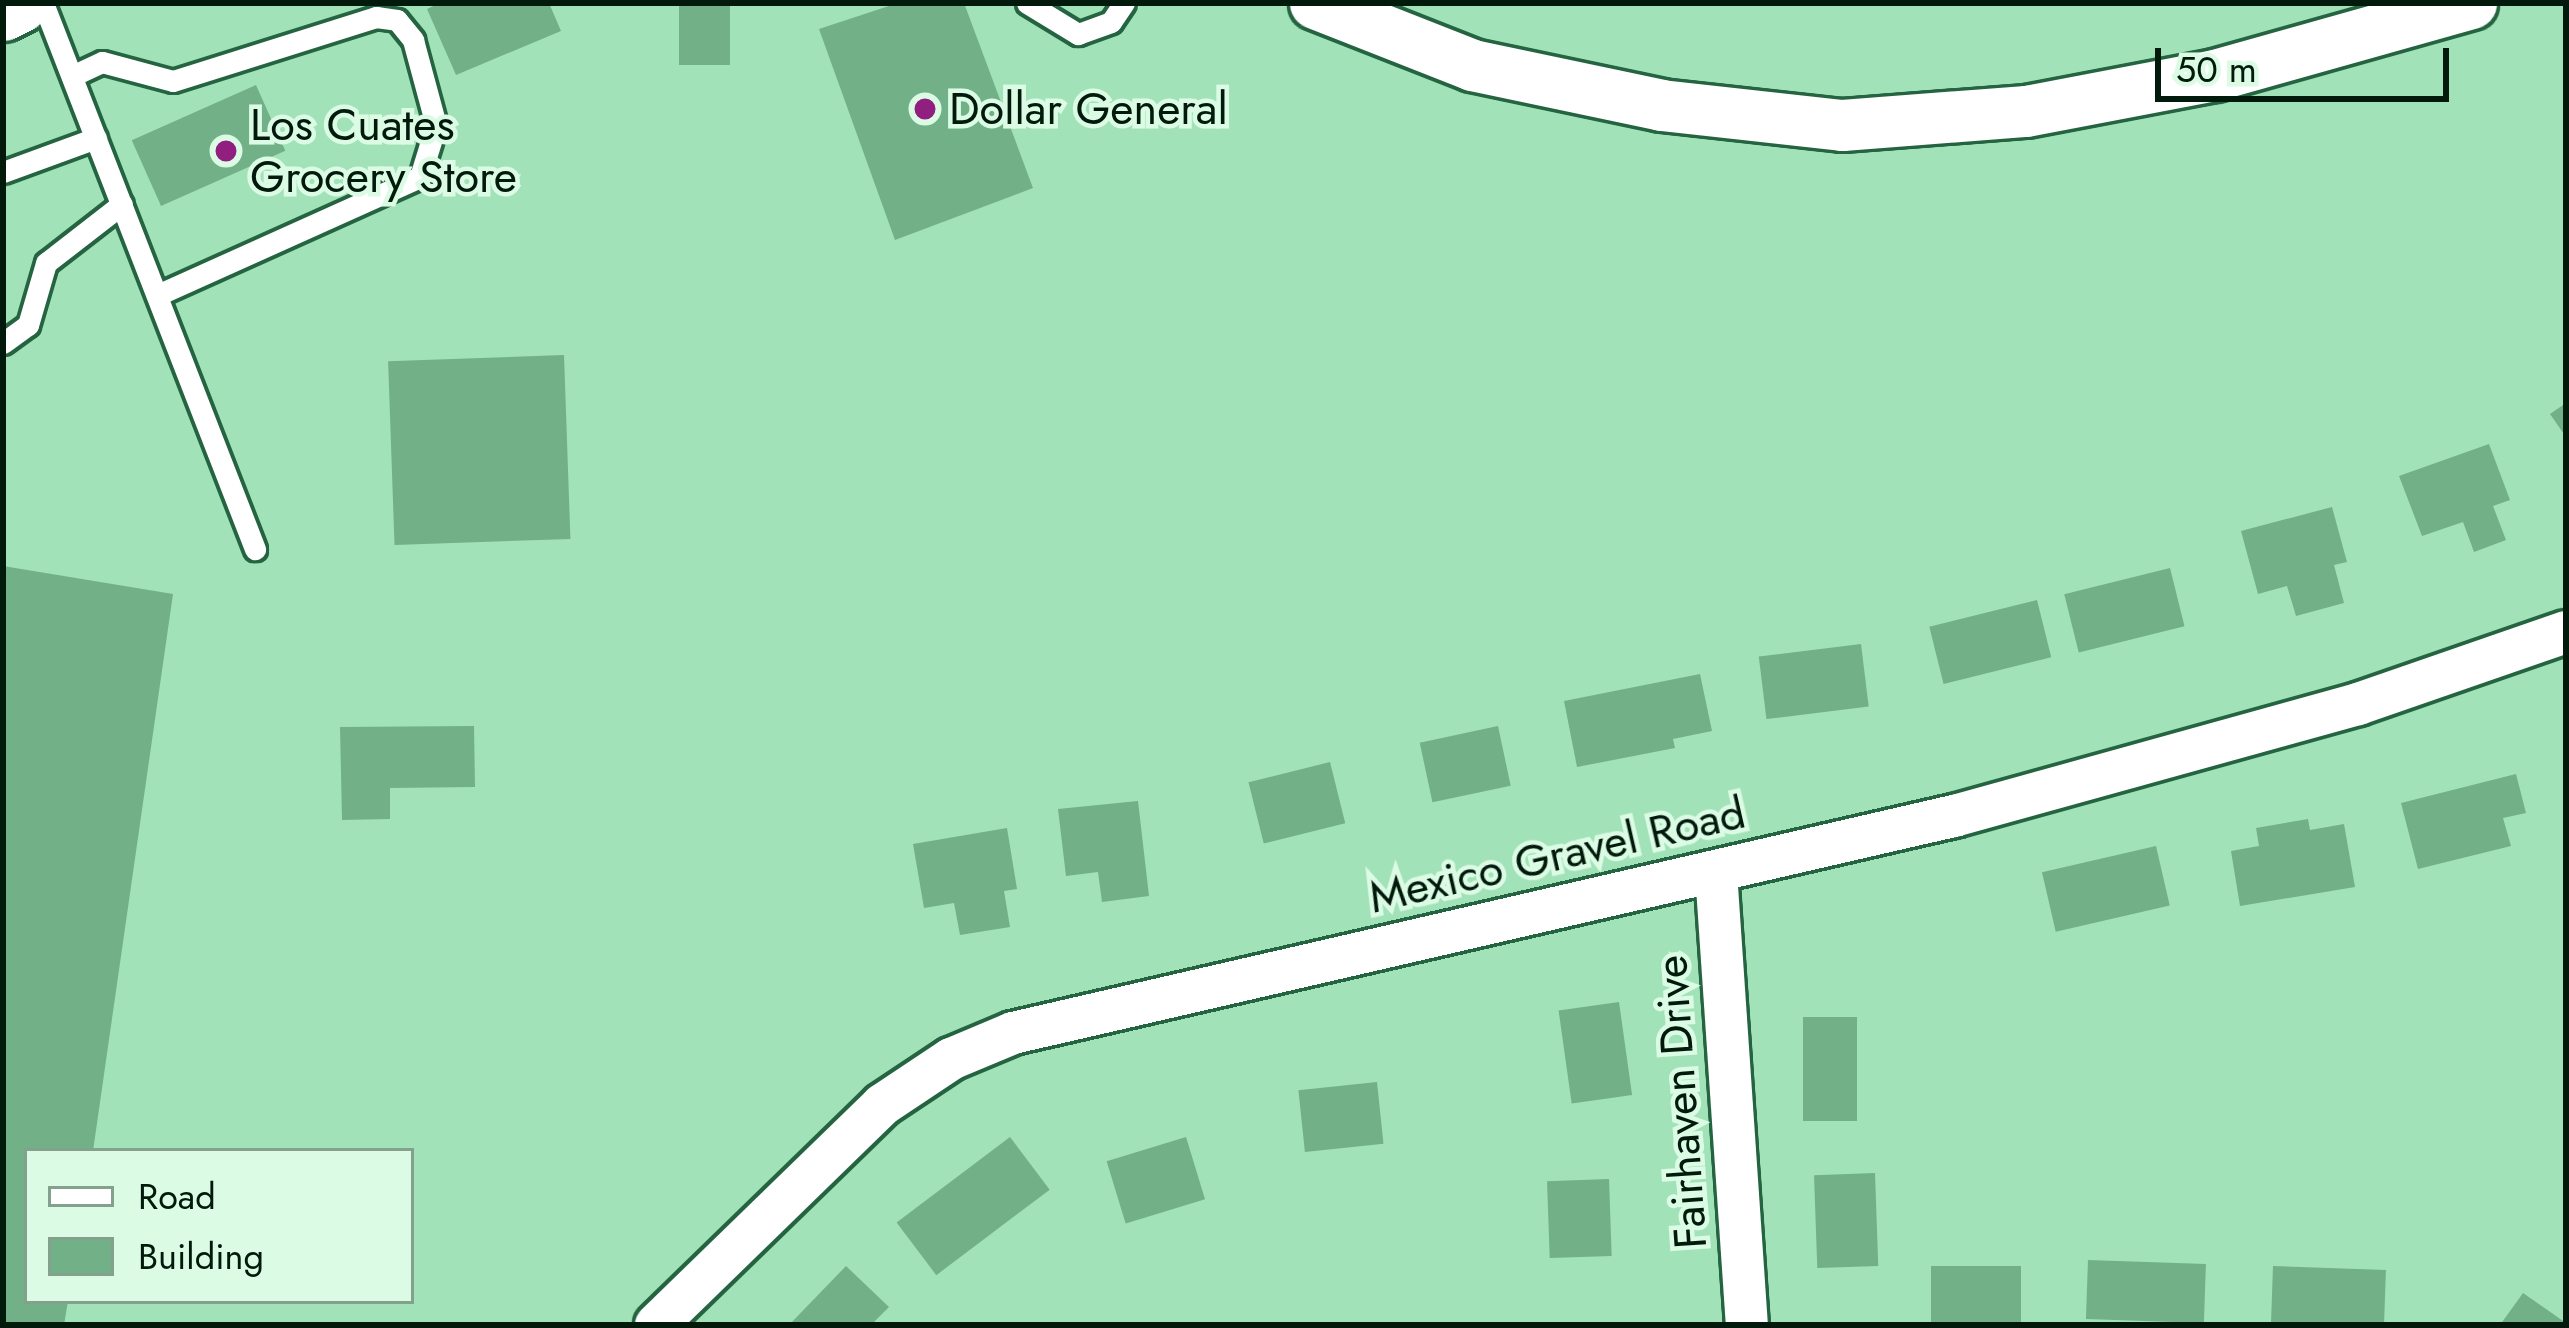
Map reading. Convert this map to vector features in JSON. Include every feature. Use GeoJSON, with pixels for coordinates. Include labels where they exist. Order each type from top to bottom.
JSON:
{"type":"FeatureCollection","features":[{"type":"Feature","properties":{"kind":"main road"},"geometry":{"type":"LineString","coordinates":[[3,11],[19,3]]}},
{"type":"Feature","properties":{"kind":"street"},"geometry":{"type":"LineString","coordinates":[[1315,3],[1472,65],[1661,105],[1842,125],[2026,110],[2194,79],[2470,3]]}},
{"type":"Feature","properties":{"kind":"street","name":"Mexico Gravel Road"},"geometry":{"type":"LineString","coordinates":[[656,1325],[882,1105],[992,1041],[1103,1008],[1954,816],[2358,704],[2566,632]]}},
{"type":"Feature","properties":{"kind":"street","name":"Fairhaven Drive"},"geometry":{"type":"LineString","coordinates":[[1716,872],[1747,1325]]}},
{"type":"Feature","properties":{"kind":"lane"},"geometry":{"type":"LineString","coordinates":[[44,3],[256,549]]}},
{"type":"Feature","properties":{"kind":"lane"},"geometry":{"type":"LineString","coordinates":[[1027,3],[1078,34],[1111,22],[1124,3]]}},
{"type":"Feature","properties":{"kind":"lane"},"geometry":{"type":"LineString","coordinates":[[72,76],[102,62],[173,81],[376,17],[397,20],[413,40],[436,125],[420,177],[157,295]]}},
{"type":"Feature","properties":{"kind":"lane"},"geometry":{"type":"LineString","coordinates":[[3,172],[96,138]]}},
{"type":"Feature","properties":{"kind":"lane"},"geometry":{"type":"LineString","coordinates":[[3,344],[28,325],[46,263],[122,204]]}},
{"type":"Feature","properties":{"kind":"building"},"geometry":{"type":"Polygon","coordinates":[[[440,3],[549,3],[561,31],[456,75],[427,9],[440,3]]]}},
{"type":"Feature","properties":{"kind":"building"},"geometry":{"type":"Polygon","coordinates":[[[679,3],[730,3],[730,65],[679,65],[679,3]]]}},
{"type":"Feature","properties":{"kind":"building","name":"Dollar General"},"geometry":{"type":"Polygon","coordinates":[[[898,3],[964,3],[1033,188],[895,240],[819,29],[898,3]]]}},
{"type":"Feature","properties":{"kind":"building"},"geometry":{"type":"Polygon","coordinates":[[[256,85],[285,151],[161,206],[132,140],[256,85]]]}},
{"type":"Feature","properties":{"kind":"building"},"geometry":{"type":"Polygon","coordinates":[[[564,355],[570,539],[395,545],[388,361],[564,355]]]}},
{"type":"Feature","properties":{"kind":"building"},"geometry":{"type":"Polygon","coordinates":[[[2566,403],[2566,437],[2550,414],[2566,403]]]}},
{"type":"Feature","properties":{"kind":"building"},"geometry":{"type":"Polygon","coordinates":[[[2489,444],[2510,500],[2493,506],[2506,540],[2474,552],[2463,522],[2422,536],[2399,476],[2489,444]]]}},
{"type":"Feature","properties":{"kind":"building"},"geometry":{"type":"Polygon","coordinates":[[[2332,507],[2347,562],[2334,565],[2344,603],[2296,616],[2287,586],[2258,594],[2241,531],[2332,507]]]}},
{"type":"Feature","properties":{"kind":"building"},"geometry":{"type":"Polygon","coordinates":[[[3,566],[173,594],[93,1148],[24,1148],[24,1304],[68,1304],[64,1325],[3,1325],[3,566]]]}},
{"type":"Feature","properties":{"kind":"building"},"geometry":{"type":"Polygon","coordinates":[[[2170,568],[2185,626],[2079,653],[2064,594],[2170,568]]]}},
{"type":"Feature","properties":{"kind":"building"},"geometry":{"type":"Polygon","coordinates":[[[2037,600],[2051,657],[1944,684],[1929,627],[2037,600]]]}},
{"type":"Feature","properties":{"kind":"building"},"geometry":{"type":"Polygon","coordinates":[[[1861,644],[1869,707],[1766,719],[1759,657],[1861,644]]]}},
{"type":"Feature","properties":{"kind":"building"},"geometry":{"type":"Polygon","coordinates":[[[1700,674],[1712,731],[1673,739],[1675,748],[1577,767],[1564,701],[1700,674]]]}},
{"type":"Feature","properties":{"kind":"building"},"geometry":{"type":"Polygon","coordinates":[[[474,726],[475,787],[390,788],[390,819],[342,820],[340,727],[474,726]]]}},
{"type":"Feature","properties":{"kind":"building"},"geometry":{"type":"Polygon","coordinates":[[[1498,726],[1511,786],[1432,802],[1420,743],[1498,726]]]}},
{"type":"Feature","properties":{"kind":"building"},"geometry":{"type":"Polygon","coordinates":[[[1330,762],[1345,823],[1264,843],[1248,782],[1330,762]]]}},
{"type":"Feature","properties":{"kind":"building"},"geometry":{"type":"Polygon","coordinates":[[[2516,774],[2526,813],[2503,818],[2511,846],[2418,869],[2401,803],[2516,774]]]}},
{"type":"Feature","properties":{"kind":"building"},"geometry":{"type":"Polygon","coordinates":[[[1138,801],[1149,896],[1102,902],[1098,872],[1066,876],[1058,809],[1138,801]]]}},
{"type":"Feature","properties":{"kind":"building"},"geometry":{"type":"Polygon","coordinates":[[[2308,819],[2310,830],[2344,824],[2355,887],[2240,906],[2231,851],[2259,846],[2256,828],[2308,819]]]}},
{"type":"Feature","properties":{"kind":"building"},"geometry":{"type":"Polygon","coordinates":[[[1007,828],[1017,889],[1004,891],[1010,927],[960,935],[954,903],[924,908],[913,844],[1007,828]]]}},
{"type":"Feature","properties":{"kind":"building"},"geometry":{"type":"Polygon","coordinates":[[[2156,846],[2170,905],[2056,932],[2042,872],[2156,846]]]}},
{"type":"Feature","properties":{"kind":"building"},"geometry":{"type":"Polygon","coordinates":[[[1619,1002],[1632,1095],[1572,1104],[1559,1010],[1619,1002]]]}},
{"type":"Feature","properties":{"kind":"building"},"geometry":{"type":"Polygon","coordinates":[[[1803,1017],[1857,1017],[1857,1121],[1803,1121],[1803,1017]]]}},
{"type":"Feature","properties":{"kind":"building"},"geometry":{"type":"Polygon","coordinates":[[[1377,1082],[1383,1144],[1305,1152],[1298,1090],[1377,1082]]]}},
{"type":"Feature","properties":{"kind":"building"},"geometry":{"type":"Polygon","coordinates":[[[1010,1137],[1050,1190],[936,1275],[897,1222],[1010,1137]]]}},
{"type":"Feature","properties":{"kind":"building"},"geometry":{"type":"Polygon","coordinates":[[[1186,1137],[1205,1199],[1126,1223],[1107,1161],[1186,1137]]]}},
{"type":"Feature","properties":{"kind":"building"},"geometry":{"type":"Polygon","coordinates":[[[1875,1173],[1878,1266],[1817,1268],[1814,1175],[1875,1173]]]}},
{"type":"Feature","properties":{"kind":"building"},"geometry":{"type":"Polygon","coordinates":[[[1609,1179],[1612,1256],[1550,1258],[1547,1181],[1609,1179]]]}},
{"type":"Feature","properties":{"kind":"building"},"geometry":{"type":"Polygon","coordinates":[[[2088,1260],[2206,1264],[2204,1323],[2086,1319],[2088,1260]]]}},
{"type":"Feature","properties":{"kind":"building"},"geometry":{"type":"Polygon","coordinates":[[[846,1266],[889,1307],[871,1325],[789,1325],[846,1266]]]}},
{"type":"Feature","properties":{"kind":"building"},"geometry":{"type":"Polygon","coordinates":[[[1931,1266],[2021,1266],[2021,1325],[1931,1325],[1931,1266]]]}},
{"type":"Feature","properties":{"kind":"building"},"geometry":{"type":"Polygon","coordinates":[[[2273,1266],[2386,1270],[2384,1325],[2271,1324],[2273,1266]]]}},
{"type":"Feature","properties":{"kind":"building"},"geometry":{"type":"Polygon","coordinates":[[[2523,1293],[2566,1323],[2566,1325],[2500,1325],[2523,1293]]]}},
{"type":"Feature","properties":{"kind":"place","name":"Dollar General"},"geometry":{"type":"Point","coordinates":[925,109]}},
{"type":"Feature","properties":{"kind":"place","name":"Los Cuates Grocery Store"},"geometry":{"type":"Point","coordinates":[226,151]}}]}
